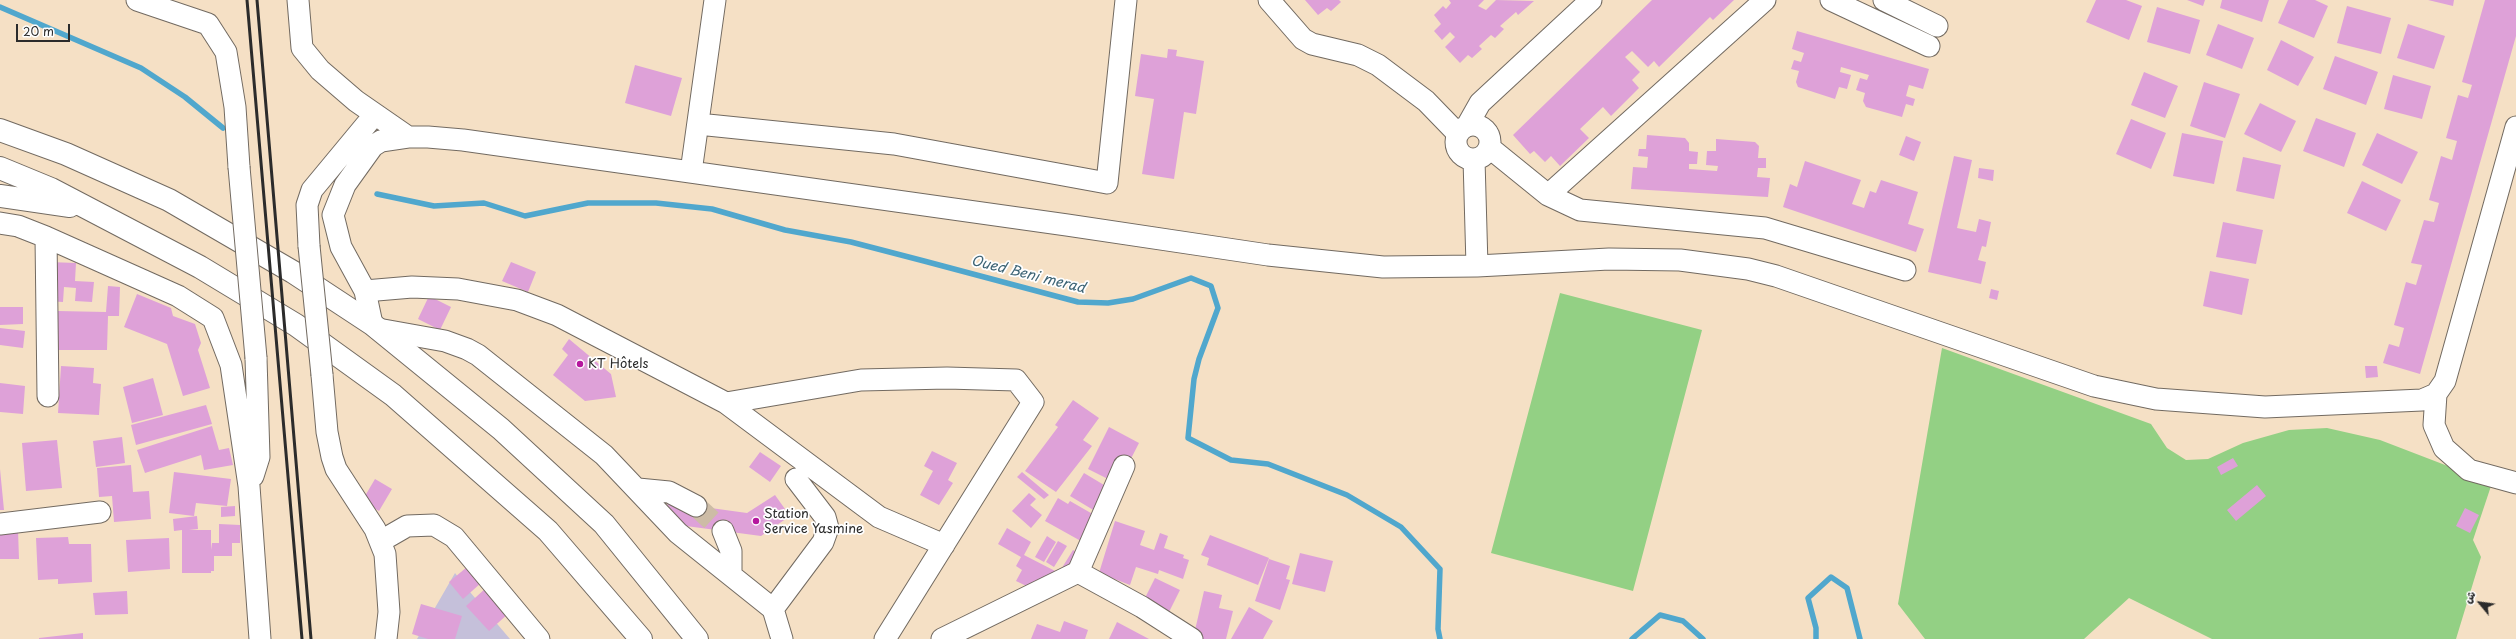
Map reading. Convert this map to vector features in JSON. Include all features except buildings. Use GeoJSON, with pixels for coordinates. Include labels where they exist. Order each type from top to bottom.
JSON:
{"type":"FeatureCollection","features":[{"type":"Feature","properties":{"kind":"highway"},"geometry":{"type":"LineString","coordinates":[[0,130],[66,154],[169,200],[293,272],[375,326],[501,429],[604,524],[697,639]]}},
{"type":"Feature","properties":{"kind":"highway"},"geometry":{"type":"LineString","coordinates":[[0,168],[51,189],[200,267],[296,325],[393,395],[548,531],[641,639]]}},
{"type":"Feature","properties":{"kind":"highway"},"geometry":{"type":"LineString","coordinates":[[0,196],[89,208]]}},
{"type":"Feature","properties":{"kind":"street"},"geometry":{"type":"LineString","coordinates":[[137,0],[208,24],[226,52],[235,107],[256,358],[259,457],[250,486]]}},
{"type":"Feature","properties":{"kind":"street"},"geometry":{"type":"LineString","coordinates":[[298,0],[302,48],[320,70],[356,101],[408,137]]}},
{"type":"Feature","properties":{"kind":"street"},"geometry":{"type":"LineString","coordinates":[[691,172],[715,0]]}},
{"type":"Feature","properties":{"kind":"street"},"geometry":{"type":"LineString","coordinates":[[698,124],[894,144],[1107,183],[1126,0]]}},
{"type":"Feature","properties":{"kind":"street"},"geometry":{"type":"LineString","coordinates":[[1269,0],[1303,39],[1312,44],[1358,55],[1378,65],[1462,130]]}},
{"type":"Feature","properties":{"kind":"street"},"geometry":{"type":"LineString","coordinates":[[1482,153],[1468,159],[1456,146],[1462,130],[1480,103],[1591,0]]}},
{"type":"Feature","properties":{"kind":"street"},"geometry":{"type":"LineString","coordinates":[[1548,195],[1765,0]]}},
{"type":"Feature","properties":{"kind":"street"},"geometry":{"type":"LineString","coordinates":[[1831,0],[1929,46]]}},
{"type":"Feature","properties":{"kind":"street"},"geometry":{"type":"LineString","coordinates":[[1884,0],[1937,26]]}},
{"type":"Feature","properties":{"kind":"street"},"geometry":{"type":"LineString","coordinates":[[374,114],[312,190],[307,205],[309,246],[327,432],[332,457],[336,468],[369,518],[381,541],[385,554],[388,592],[386,639]]}},
{"type":"Feature","properties":{"kind":"street"},"geometry":{"type":"LineString","coordinates":[[1462,130],[1479,126],[1484,128],[1490,137],[1482,153],[1477,266]]}},
{"type":"Feature","properties":{"kind":"street"},"geometry":{"type":"LineString","coordinates":[[2516,127],[2445,381],[2436,394],[2434,425],[2444,448],[2469,470],[2516,483]]}},
{"type":"Feature","properties":{"kind":"street"},"geometry":{"type":"LineString","coordinates":[[782,639],[773,609],[678,533],[638,489],[594,446],[467,349],[445,341],[375,326],[365,292],[342,247],[333,215],[345,185],[373,146],[380,141],[408,137],[463,140],[1268,255],[1383,267],[1477,266],[1609,259],[1680,260],[1748,269],[1784,279],[2094,386],[2156,399],[2265,407],[2422,400],[2436,394]]}},
{"type":"Feature","properties":{"kind":"street"},"geometry":{"type":"LineString","coordinates":[[1482,153],[1548,195],[1580,210],[1765,228],[1905,270]]}},
{"type":"Feature","properties":{"kind":"street"},"geometry":{"type":"LineString","coordinates":[[0,223],[18,226],[46,237],[178,296],[213,318],[231,365],[250,486],[260,639]]}},
{"type":"Feature","properties":{"kind":"street"},"geometry":{"type":"LineString","coordinates":[[46,237],[48,396]]}},
{"type":"Feature","properties":{"kind":"street"},"geometry":{"type":"LineString","coordinates":[[365,292],[412,287],[458,289],[517,300],[557,315],[726,403],[879,517],[944,545]]}},
{"type":"Feature","properties":{"kind":"street"},"geometry":{"type":"LineString","coordinates":[[726,403],[861,380],[1016,380],[1033,402],[885,639]]}},
{"type":"Feature","properties":{"kind":"street"},"geometry":{"type":"LineString","coordinates":[[942,639],[1078,572],[1124,466]]}},
{"type":"Feature","properties":{"kind":"street"},"geometry":{"type":"LineString","coordinates":[[773,609],[823,542],[828,528],[825,517],[796,479]]}},
{"type":"Feature","properties":{"kind":"street"},"geometry":{"type":"LineString","coordinates":[[638,489],[669,492],[696,506]]}},
{"type":"Feature","properties":{"kind":"street"},"geometry":{"type":"LineString","coordinates":[[0,524],[100,512]]}},
{"type":"Feature","properties":{"kind":"street"},"geometry":{"type":"LineString","coordinates":[[381,541],[407,526],[434,525],[454,537],[538,639]]}},
{"type":"Feature","properties":{"kind":"street"},"geometry":{"type":"LineString","coordinates":[[723,531],[731,551],[732,576]]}},
{"type":"Feature","properties":{"kind":"street"},"geometry":{"type":"LineString","coordinates":[[1078,572],[1142,606],[1192,639]]}},
{"type":"Feature","properties":{"kind":"shaded area"},"geometry":{"type":"Polygon","coordinates":[[[455,573],[470,592],[510,639],[417,639],[455,573]]]}},
{"type":"Feature","properties":{"kind":"green space"},"geometry":{"type":"Polygon","coordinates":[[[1560,293],[1702,330],[1633,591],[1491,553],[1560,293]]]}},
{"type":"Feature","properties":{"kind":"green space"},"geometry":{"type":"Polygon","coordinates":[[[1942,348],[2151,424],[2167,448],[2186,460],[2208,459],[2243,443],[2289,430],[2327,428],[2380,440],[2492,483],[2473,540],[2481,557],[2456,639],[2212,639],[2129,598],[2084,639],[1925,639],[1898,604],[1942,348]]]}},
{"type":"Feature","properties":{"kind":"waterway","name":"Oued Beni merad"},"geometry":{"type":"LineString","coordinates":[[0,7],[141,68],[185,97],[223,128]]}},
{"type":"Feature","properties":{"kind":"waterway","name":"Oued Beni merad"},"geometry":{"type":"LineString","coordinates":[[377,194],[434,206],[484,203],[525,216],[588,203],[656,203],[712,209],[785,230],[851,242],[1078,302],[1108,303],[1133,299],[1191,278],[1211,286],[1218,308],[1199,359],[1194,379],[1188,438],[1231,460],[1268,464],[1347,495],[1401,527],[1440,569],[1438,629],[1440,639]]}},
{"type":"Feature","properties":{"kind":"waterway","name":"Oued Beni merad"},"geometry":{"type":"LineString","coordinates":[[1816,639],[1816,628],[1808,598],[1831,577],[1847,588],[1860,639]]}},
{"type":"Feature","properties":{"kind":"waterway","name":"Oued Beni merad"},"geometry":{"type":"LineString","coordinates":[[1632,639],[1660,615],[1683,621],[1703,639]]}},
{"type":"Feature","properties":{"kind":"tunnel"},"geometry":{"type":"LineString","coordinates":[[696,506],[723,531]]}},
{"type":"Feature","properties":{"kind":"railway"},"geometry":{"type":"LineString","coordinates":[[247,0],[302,639]]}},
{"type":"Feature","properties":{"kind":"railway"},"geometry":{"type":"LineString","coordinates":[[257,0],[311,639]]}},
{"type":"Feature","properties":{"kind":"place","name":"KT Hôtels"},"geometry":{"type":"Point","coordinates":[580,364]}},
{"type":"Feature","properties":{"kind":"place","name":"Station Service Yasmine"},"geometry":{"type":"Point","coordinates":[756,521]}}]}
